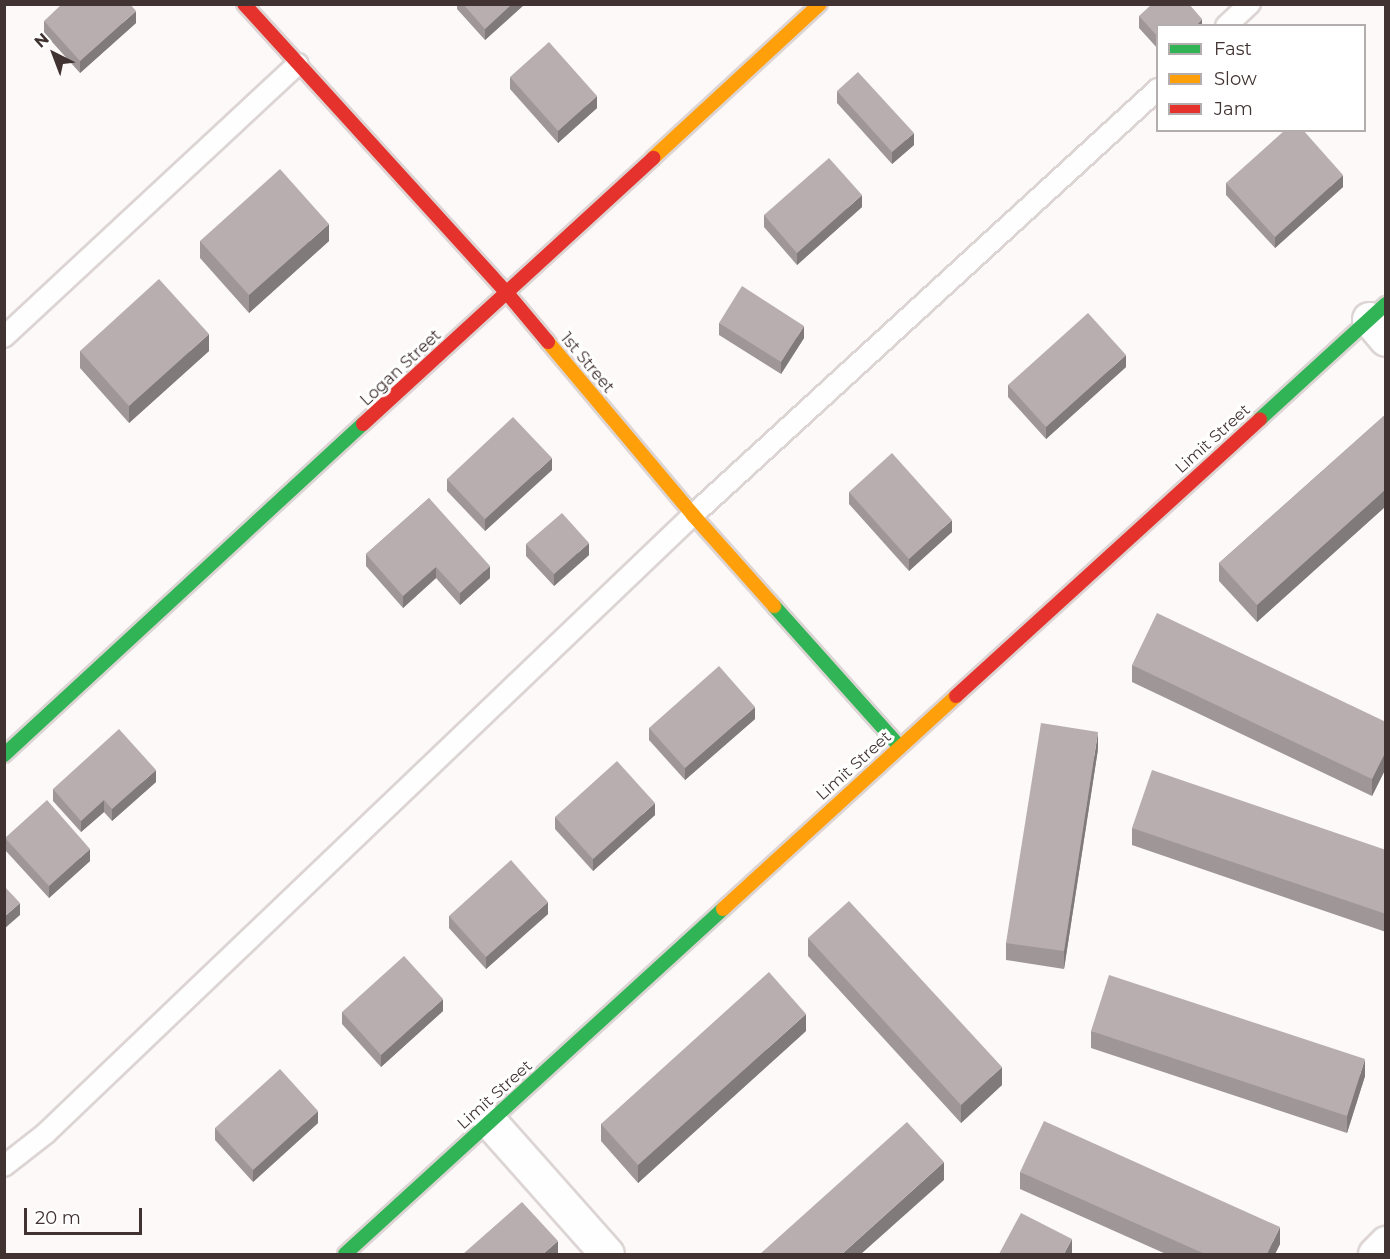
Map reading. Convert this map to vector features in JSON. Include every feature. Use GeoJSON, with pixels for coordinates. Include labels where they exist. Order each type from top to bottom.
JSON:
{"type":"FeatureCollection","features":[{"type":"Feature","properties":{"kind":"street","name":"1st Street"},"geometry":{"type":"LineString","coordinates":[[244,4],[507,293],[693,514],[900,747]]}},
{"type":"Feature","properties":{"kind":"street","name":"Logan Street"},"geometry":{"type":"LineString","coordinates":[[4,755],[819,4]]}},
{"type":"Feature","properties":{"kind":"street","name":"Limit Street"},"geometry":{"type":"LineString","coordinates":[[345,1254],[900,747],[1380,321]]}},
{"type":"Feature","properties":{"kind":"street"},"geometry":{"type":"LineString","coordinates":[[490,1122],[606,1254]]}},
{"type":"Feature","properties":{"kind":"street"},"geometry":{"type":"LineString","coordinates":[[1375,1254],[1386,1243]]}},
{"type":"Feature","properties":{"kind":"lane"},"geometry":{"type":"LineString","coordinates":[[1228,24],[1250,4]]}},
{"type":"Feature","properties":{"kind":"lane"},"geometry":{"type":"LineString","coordinates":[[4,337],[298,64]]}},
{"type":"Feature","properties":{"kind":"lane"},"geometry":{"type":"LineString","coordinates":[[4,1166],[45,1134],[693,514],[1156,90]]}},
{"type":"Feature","properties":{"kind":"building"},"geometry":{"type":"Polygon","coordinates":[[[62,4],[130,4],[136,11],[80,61],[44,21],[62,4]]]}},
{"type":"Feature","properties":{"kind":"building"},"geometry":{"type":"Polygon","coordinates":[[[463,4],[512,4],[485,29],[463,4]]]}},
{"type":"Feature","properties":{"kind":"building"},"geometry":{"type":"Polygon","coordinates":[[[1152,4],[1189,4],[1202,19],[1198,24],[1156,24],[1156,35],[1139,16],[1152,4]]]}},
{"type":"Feature","properties":{"kind":"building"},"geometry":{"type":"Polygon","coordinates":[[[549,42],[597,96],[558,131],[510,77],[549,42]]]}},
{"type":"Feature","properties":{"kind":"building"},"geometry":{"type":"Polygon","coordinates":[[[858,72],[914,133],[892,152],[837,91],[858,72]]]}},
{"type":"Feature","properties":{"kind":"building"},"geometry":{"type":"Polygon","coordinates":[[[1283,132],[1305,132],[1343,175],[1275,237],[1226,183],[1283,132]]]}},
{"type":"Feature","properties":{"kind":"building"},"geometry":{"type":"Polygon","coordinates":[[[829,158],[862,195],[797,253],[764,215],[829,158]]]}},
{"type":"Feature","properties":{"kind":"building"},"geometry":{"type":"Polygon","coordinates":[[[280,169],[329,224],[249,295],[200,241],[280,169]]]}},
{"type":"Feature","properties":{"kind":"building"},"geometry":{"type":"Polygon","coordinates":[[[159,279],[209,334],[129,406],[80,351],[159,279]]]}},
{"type":"Feature","properties":{"kind":"building"},"geometry":{"type":"Polygon","coordinates":[[[742,286],[804,326],[781,362],[719,323],[742,286]]]}},
{"type":"Feature","properties":{"kind":"building"},"geometry":{"type":"Polygon","coordinates":[[[1088,313],[1126,355],[1046,427],[1008,385],[1088,313]]]}},
{"type":"Feature","properties":{"kind":"building"},"geometry":{"type":"Polygon","coordinates":[[[1386,414],[1386,489],[1257,605],[1219,563],[1386,414]]]}},
{"type":"Feature","properties":{"kind":"building"},"geometry":{"type":"Polygon","coordinates":[[[513,417],[552,458],[485,519],[447,479],[513,417]]]}},
{"type":"Feature","properties":{"kind":"building"},"geometry":{"type":"Polygon","coordinates":[[[892,453],[952,520],[909,559],[849,492],[892,453]]]}},
{"type":"Feature","properties":{"kind":"building"},"geometry":{"type":"Polygon","coordinates":[[[429,498],[490,566],[460,593],[436,567],[403,596],[366,554],[429,498]]]}},
{"type":"Feature","properties":{"kind":"building"},"geometry":{"type":"Polygon","coordinates":[[[562,513],[589,543],[554,574],[526,544],[562,513]]]}},
{"type":"Feature","properties":{"kind":"building"},"geometry":{"type":"Polygon","coordinates":[[[1157,613],[1386,722],[1386,751],[1372,779],[1132,665],[1157,613]]]}},
{"type":"Feature","properties":{"kind":"building"},"geometry":{"type":"Polygon","coordinates":[[[719,666],[755,707],[685,768],[649,728],[719,666]]]}},
{"type":"Feature","properties":{"kind":"building"},"geometry":{"type":"Polygon","coordinates":[[[1041,723],[1098,732],[1064,951],[1006,943],[1041,723]]]}},
{"type":"Feature","properties":{"kind":"building"},"geometry":{"type":"Polygon","coordinates":[[[119,729],[156,770],[112,809],[104,800],[81,821],[53,789],[119,729]]]}},
{"type":"Feature","properties":{"kind":"building"},"geometry":{"type":"Polygon","coordinates":[[[617,761],[655,803],[593,859],[555,817],[617,761]]]}},
{"type":"Feature","properties":{"kind":"building"},"geometry":{"type":"Polygon","coordinates":[[[1152,770],[1386,850],[1386,914],[1132,828],[1152,770]]]}},
{"type":"Feature","properties":{"kind":"building"},"geometry":{"type":"Polygon","coordinates":[[[47,800],[90,849],[49,886],[5,838],[47,800]]]}},
{"type":"Feature","properties":{"kind":"building"},"geometry":{"type":"Polygon","coordinates":[[[511,860],[548,902],[486,957],[449,916],[511,860]]]}},
{"type":"Feature","properties":{"kind":"building"},"geometry":{"type":"Polygon","coordinates":[[[4,886],[20,903],[4,917],[4,886]]]}},
{"type":"Feature","properties":{"kind":"building"},"geometry":{"type":"Polygon","coordinates":[[[849,901],[1002,1067],[961,1105],[808,938],[849,901]]]}},
{"type":"Feature","properties":{"kind":"building"},"geometry":{"type":"Polygon","coordinates":[[[404,956],[443,999],[381,1055],[342,1012],[404,956]]]}},
{"type":"Feature","properties":{"kind":"building"},"geometry":{"type":"Polygon","coordinates":[[[769,972],[806,1014],[638,1165],[601,1124],[769,972]]]}},
{"type":"Feature","properties":{"kind":"building"},"geometry":{"type":"Polygon","coordinates":[[[1109,975],[1365,1059],[1347,1116],[1091,1031],[1109,975]]]}},
{"type":"Feature","properties":{"kind":"building"},"geometry":{"type":"Polygon","coordinates":[[[280,1069],[318,1111],[253,1170],[215,1128],[280,1069]]]}},
{"type":"Feature","properties":{"kind":"building"},"geometry":{"type":"Polygon","coordinates":[[[1044,1121],[1280,1227],[1267,1254],[1205,1254],[1020,1172],[1044,1121]]]}},
{"type":"Feature","properties":{"kind":"building"},"geometry":{"type":"Polygon","coordinates":[[[907,1122],[944,1162],[842,1254],[760,1254],[907,1122]]]}},
{"type":"Feature","properties":{"kind":"building"},"geometry":{"type":"Polygon","coordinates":[[[522,1202],[558,1241],[543,1254],[463,1254],[522,1202]]]}},
{"type":"Feature","properties":{"kind":"building"},"geometry":{"type":"Polygon","coordinates":[[[1021,1213],[1072,1239],[1064,1254],[999,1254],[1021,1213]]]}},
{"type":"Feature","properties":{"kind":"traffic: fast"},"geometry":{"type":"LineString","coordinates":[[1260,419],[1386,304]]}},
{"type":"Feature","properties":{"kind":"traffic: fast"},"geometry":{"type":"LineString","coordinates":[[4,755],[363,424]]}},
{"type":"Feature","properties":{"kind":"traffic: fast"},"geometry":{"type":"LineString","coordinates":[[774,606],[900,747]]}},
{"type":"Feature","properties":{"kind":"traffic: fast"},"geometry":{"type":"LineString","coordinates":[[345,1254],[723,909]]}},
{"type":"Feature","properties":{"kind":"traffic: slow"},"geometry":{"type":"LineString","coordinates":[[653,158],[820,4]]}},
{"type":"Feature","properties":{"kind":"traffic: slow"},"geometry":{"type":"LineString","coordinates":[[548,342],[693,515],[774,606]]}},
{"type":"Feature","properties":{"kind":"traffic: slow"},"geometry":{"type":"LineString","coordinates":[[723,909],[956,696]]}},
{"type":"Feature","properties":{"kind":"traffic: jam"},"geometry":{"type":"LineString","coordinates":[[244,4],[507,293],[548,342]]}},
{"type":"Feature","properties":{"kind":"traffic: jam"},"geometry":{"type":"LineString","coordinates":[[363,424],[653,158]]}},
{"type":"Feature","properties":{"kind":"traffic: jam"},"geometry":{"type":"LineString","coordinates":[[956,696],[1260,419]]}}]}
